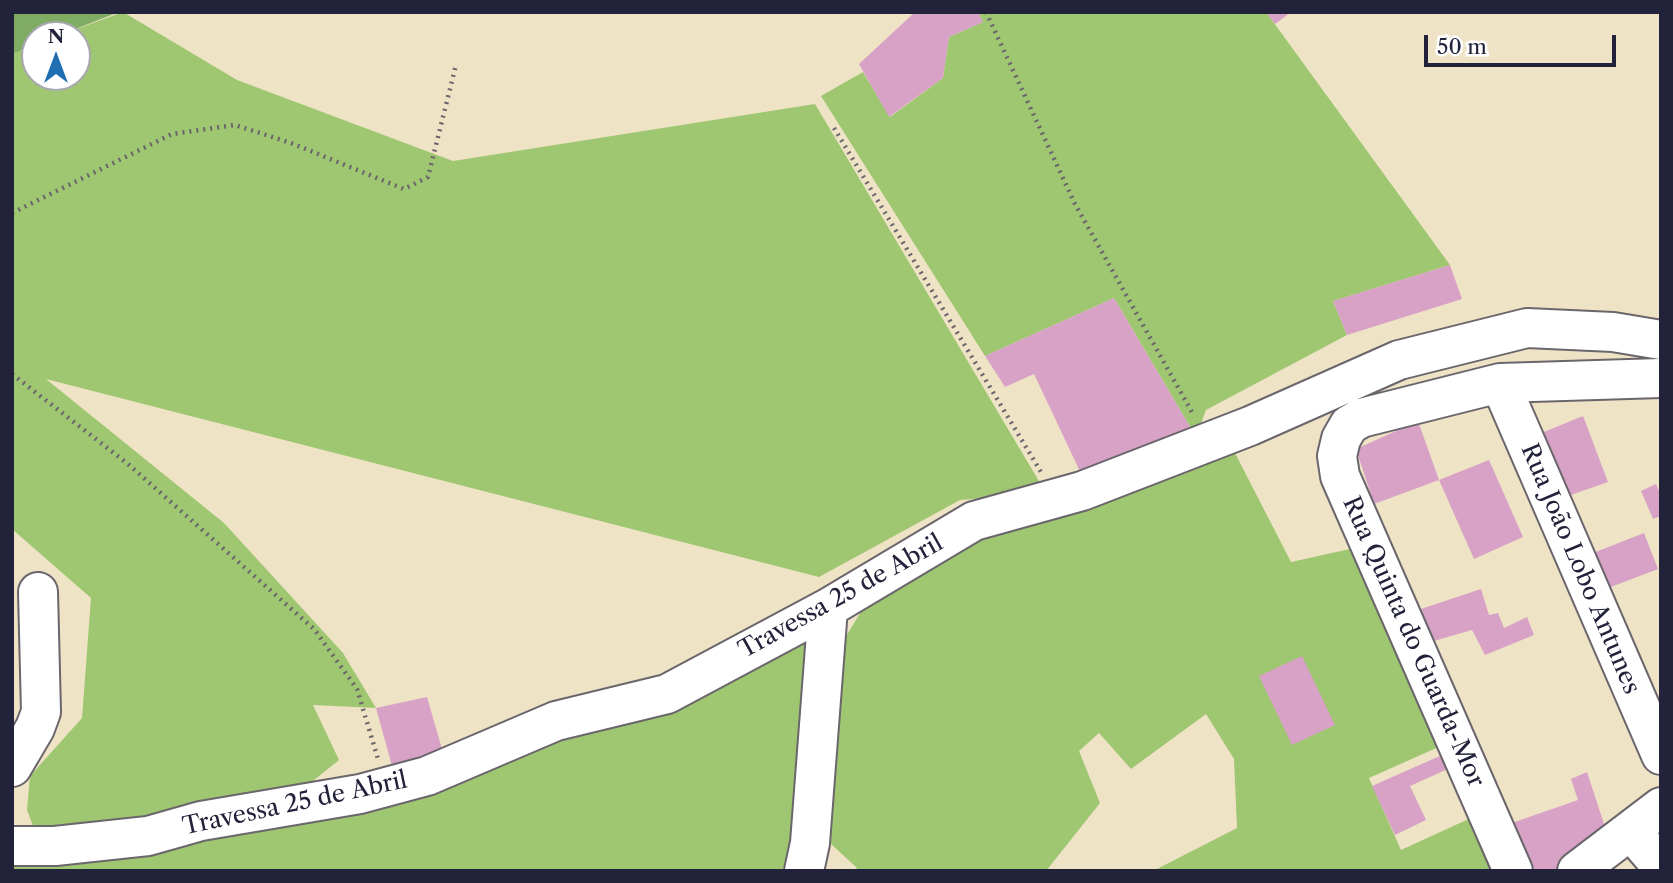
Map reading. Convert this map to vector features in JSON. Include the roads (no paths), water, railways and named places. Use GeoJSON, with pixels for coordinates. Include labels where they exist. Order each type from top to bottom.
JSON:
{"type":"FeatureCollection","features":[{"type":"Feature","properties":{"kind":"street","name":"Travessa 25 de Abril"},"geometry":{"type":"LineString","coordinates":[[12,846],[55,846],[148,836],[201,821],[384,787],[427,776],[556,721],[667,694],[828,608],[974,522],[1056,498],[1210,441],[1399,360],[1527,328],[1613,332],[1661,341]]}},
{"type":"Feature","properties":{"kind":"street"},"geometry":{"type":"LineString","coordinates":[[1500,383],[1661,378]]}},
{"type":"Feature","properties":{"kind":"street","name":"Rua Quinta do Guarda-Mor"},"geometry":{"type":"LineString","coordinates":[[1500,383],[1361,418],[1349,425],[1341,439],[1337,456],[1340,476],[1513,871]]}},
{"type":"Feature","properties":{"kind":"street","name":"Rua João Lobo Antunes"},"geometry":{"type":"LineString","coordinates":[[1500,383],[1661,755]]}},
{"type":"Feature","properties":{"kind":"street"},"geometry":{"type":"LineString","coordinates":[[12,767],[35,729],[41,712],[38,592]]}},
{"type":"Feature","properties":{"kind":"street"},"geometry":{"type":"LineString","coordinates":[[804,871],[810,843],[828,608]]}},
{"type":"Feature","properties":{"kind":"street"},"geometry":{"type":"LineString","coordinates":[[1577,871],[1661,807]]}},
{"type":"Feature","properties":{"kind":"street"},"geometry":{"type":"LineString","coordinates":[[1631,831],[1661,866]]}}]}
